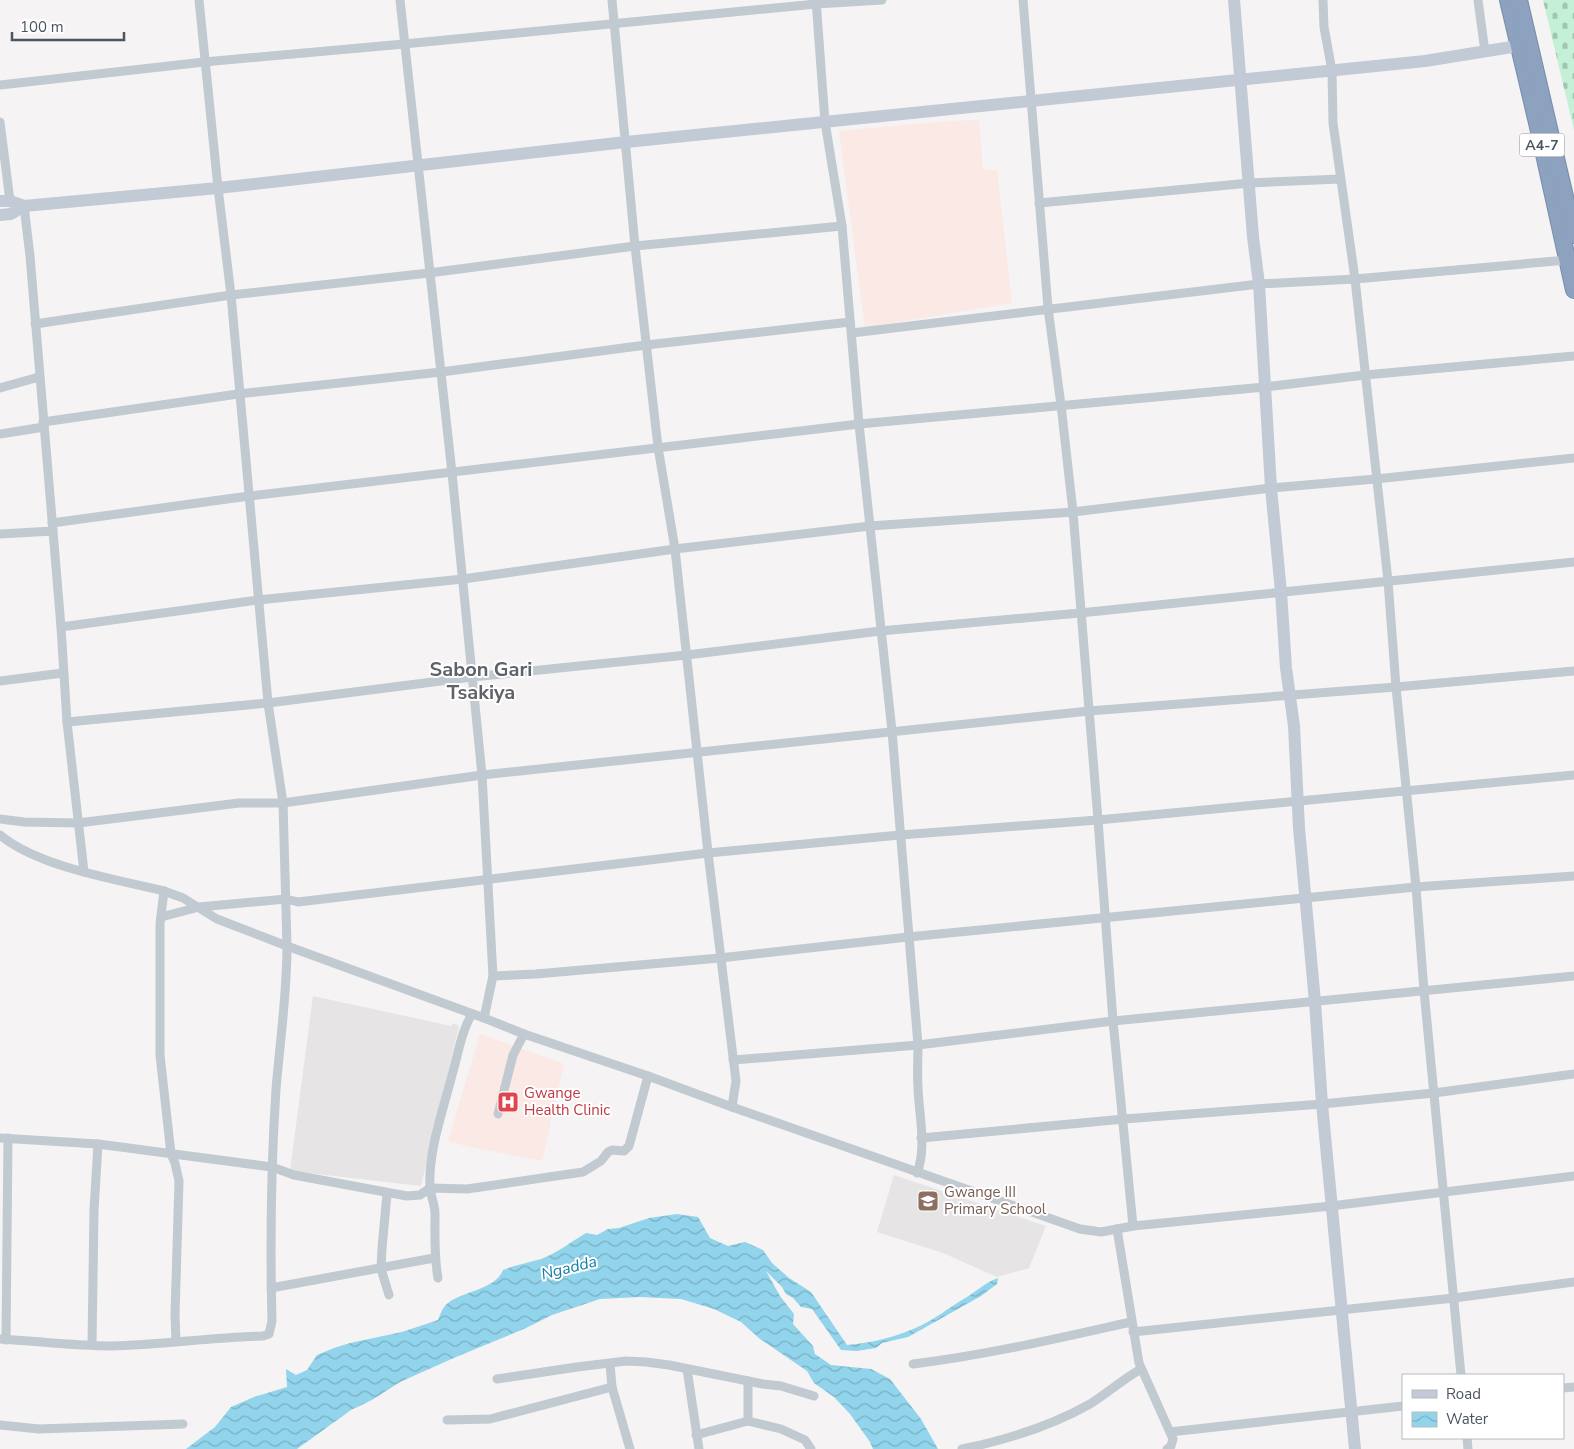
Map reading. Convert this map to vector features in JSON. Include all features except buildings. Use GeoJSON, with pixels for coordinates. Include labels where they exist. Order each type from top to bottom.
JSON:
{"type":"FeatureCollection","features":[{"type":"Feature","properties":{"kind":"highway","name":"A4-7"},"geometry":{"type":"LineString","coordinates":[[1508,0],[1553,141],[1574,235]]}},
{"type":"Feature","properties":{"kind":"highway","name":"A4-7"},"geometry":{"type":"LineString","coordinates":[[1519,0],[1523,44],[1538,127],[1574,290]]}},
{"type":"Feature","properties":{"kind":"main road"},"geometry":{"type":"LineString","coordinates":[[1234,0],[1259,284],[1264,387],[1289,696],[1294,726],[1297,800],[1322,1104],[1356,1449]]}},
{"type":"Feature","properties":{"kind":"main road"},"geometry":{"type":"LineString","coordinates":[[5,201],[24,206],[218,188],[626,142],[1425,62],[1523,44]]}},
{"type":"Feature","properties":{"kind":"main road"},"geometry":{"type":"LineString","coordinates":[[0,215],[11,214],[24,206]]}},
{"type":"Feature","properties":{"kind":"street"},"geometry":{"type":"LineString","coordinates":[[199,0],[204,62],[231,295],[238,394],[268,703],[282,803],[287,968],[276,1090],[272,1167],[272,1320],[269,1334],[263,1336],[222,1337],[109,1346],[3,1340],[4,1138],[98,1144],[272,1167],[294,1175],[387,1194],[420,1195],[430,1188],[467,1189],[551,1178],[590,1169],[601,1161],[608,1152],[624,1150],[630,1146],[648,1076]]}},
{"type":"Feature","properties":{"kind":"street"},"geometry":{"type":"LineString","coordinates":[[400,0],[452,473],[482,775],[493,976],[484,1018]]}},
{"type":"Feature","properties":{"kind":"street"},"geometry":{"type":"LineString","coordinates":[[612,0],[646,345],[658,447],[675,549],[696,751],[736,1081],[732,1106]]}},
{"type":"Feature","properties":{"kind":"street"},"geometry":{"type":"LineString","coordinates":[[0,85],[204,62],[404,44],[816,2],[882,0]]}},
{"type":"Feature","properties":{"kind":"street"},"geometry":{"type":"LineString","coordinates":[[1023,0],[1048,308],[1073,512],[1113,1021],[1133,1226]]}},
{"type":"Feature","properties":{"kind":"street"},"geometry":{"type":"LineString","coordinates":[[1323,0],[1324,26],[1332,71],[1333,123],[1355,279],[1388,581],[1396,687],[1461,1374]]}},
{"type":"Feature","properties":{"kind":"street"},"geometry":{"type":"LineString","coordinates":[[1478,0],[1485,52]]}},
{"type":"Feature","properties":{"kind":"street"},"geometry":{"type":"LineString","coordinates":[[816,2],[825,122],[842,226],[859,424],[892,732],[918,1045],[921,1163],[917,1172]]}},
{"type":"Feature","properties":{"kind":"street"},"geometry":{"type":"LineString","coordinates":[[0,122],[5,201]]}},
{"type":"Feature","properties":{"kind":"street"},"geometry":{"type":"LineString","coordinates":[[1039,203],[1250,183],[1340,179]]}},
{"type":"Feature","properties":{"kind":"street"},"geometry":{"type":"LineString","coordinates":[[24,206],[30,256],[61,627],[67,722],[84,872]]}},
{"type":"Feature","properties":{"kind":"street"},"geometry":{"type":"LineString","coordinates":[[35,324],[231,295],[429,273],[635,246],[842,226]]}},
{"type":"Feature","properties":{"kind":"street"},"geometry":{"type":"LineString","coordinates":[[852,333],[1259,284],[1355,279],[1567,260]]}},
{"type":"Feature","properties":{"kind":"street"},"geometry":{"type":"LineString","coordinates":[[0,434],[43,424],[238,394],[441,372],[646,345],[850,322]]}},
{"type":"Feature","properties":{"kind":"street"},"geometry":{"type":"LineString","coordinates":[[0,534],[249,496],[859,424],[1264,387],[1365,375],[1574,356]]}},
{"type":"Feature","properties":{"kind":"street"},"geometry":{"type":"LineString","coordinates":[[0,388],[39,377]]}},
{"type":"Feature","properties":{"kind":"street"},"geometry":{"type":"LineString","coordinates":[[61,627],[258,600],[463,579],[675,549],[870,526],[1073,512],[1272,488],[1574,458]]}},
{"type":"Feature","properties":{"kind":"street"},"geometry":{"type":"LineString","coordinates":[[67,722],[268,703],[472,677],[880,631],[1080,613],[1574,562]]}},
{"type":"Feature","properties":{"kind":"street"},"geometry":{"type":"LineString","coordinates":[[0,819],[24,822],[78,823],[239,803],[282,803],[482,775],[696,751],[1089,711],[1574,671]]}},
{"type":"Feature","properties":{"kind":"street"},"geometry":{"type":"LineString","coordinates":[[0,681],[63,673]]}},
{"type":"Feature","properties":{"kind":"street"},"geometry":{"type":"LineString","coordinates":[[161,917],[198,907],[286,899],[298,902],[708,853],[900,835],[1098,820],[1574,775]]}},
{"type":"Feature","properties":{"kind":"street"},"geometry":{"type":"LineString","coordinates":[[0,835],[31,854],[84,872],[164,891],[183,898],[217,919],[524,1034],[1080,1229],[1101,1232],[1133,1226],[1331,1206],[1574,1176]]}},
{"type":"Feature","properties":{"kind":"street"},"geometry":{"type":"LineString","coordinates":[[493,976],[720,958],[908,937],[1416,887],[1574,876]]}},
{"type":"Feature","properties":{"kind":"street"},"geometry":{"type":"LineString","coordinates":[[164,891],[161,917],[160,1055],[171,1154],[179,1181],[175,1315],[176,1342]]}},
{"type":"Feature","properties":{"kind":"street"},"geometry":{"type":"LineString","coordinates":[[733,1060],[918,1045],[1113,1021],[1574,976]]}},
{"type":"Feature","properties":{"kind":"street"},"geometry":{"type":"LineString","coordinates":[[438,1278],[434,1258],[435,1207],[430,1188],[436,1136],[460,1044],[472,1014]]}},
{"type":"Feature","properties":{"kind":"street"},"geometry":{"type":"LineString","coordinates":[[498,1114],[513,1055],[524,1034]]}},
{"type":"Feature","properties":{"kind":"street"},"geometry":{"type":"LineString","coordinates":[[921,1138],[1124,1119],[1322,1104],[1434,1093],[1574,1074]]}},
{"type":"Feature","properties":{"kind":"street"},"geometry":{"type":"LineString","coordinates":[[92,1345],[94,1210],[98,1144]]}},
{"type":"Feature","properties":{"kind":"street"},"geometry":{"type":"LineString","coordinates":[[387,1194],[382,1269],[389,1295]]}},
{"type":"Feature","properties":{"kind":"street"},"geometry":{"type":"LineString","coordinates":[[1117,1229],[1132,1332],[1141,1369],[1173,1440],[1171,1446],[1167,1449]]}},
{"type":"Feature","properties":{"kind":"street"},"geometry":{"type":"LineString","coordinates":[[271,1288],[434,1258]]}},
{"type":"Feature","properties":{"kind":"street"},"geometry":{"type":"LineString","coordinates":[[1132,1332],[1454,1298],[1574,1282]]}},
{"type":"Feature","properties":{"kind":"street"},"geometry":{"type":"LineString","coordinates":[[913,1364],[950,1360],[1002,1350],[1131,1322]]}},
{"type":"Feature","properties":{"kind":"street"},"geometry":{"type":"LineString","coordinates":[[496,1379],[626,1361],[646,1362],[668,1364],[781,1386],[814,1396]]}},
{"type":"Feature","properties":{"kind":"street"},"geometry":{"type":"LineString","coordinates":[[610,1364],[612,1386],[630,1449]]}},
{"type":"Feature","properties":{"kind":"street"},"geometry":{"type":"LineString","coordinates":[[686,1369],[699,1449]]}},
{"type":"Feature","properties":{"kind":"street"},"geometry":{"type":"LineString","coordinates":[[962,1449],[1017,1435],[1065,1417],[1092,1403],[1128,1376],[1141,1369]]}},
{"type":"Feature","properties":{"kind":"street"},"geometry":{"type":"LineString","coordinates":[[748,1381],[748,1421]]}},
{"type":"Feature","properties":{"kind":"street"},"geometry":{"type":"LineString","coordinates":[[447,1420],[490,1419],[612,1386]]}},
{"type":"Feature","properties":{"kind":"street"},"geometry":{"type":"LineString","coordinates":[[1170,1432],[1402,1406]]}},
{"type":"Feature","properties":{"kind":"street"},"geometry":{"type":"LineString","coordinates":[[696,1435],[748,1421],[781,1429],[804,1440],[811,1449]]}},
{"type":"Feature","properties":{"kind":"street"},"geometry":{"type":"LineString","coordinates":[[0,1425],[39,1428],[183,1424]]}},
{"type":"Feature","properties":{"kind":"shaded area"},"geometry":{"type":"Polygon","coordinates":[[[979,120],[983,170],[997,170],[1012,303],[865,328],[839,131],[979,120]]]}},
{"type":"Feature","properties":{"kind":"shaded area"},"geometry":{"type":"Polygon","coordinates":[[[313,996],[451,1026],[453,1023],[459,1026],[421,1186],[290,1171],[313,996]]]}},
{"type":"Feature","properties":{"kind":"shaded area","name":"Gwange Health Clinic"},"geometry":{"type":"Polygon","coordinates":[[[480,1034],[564,1064],[542,1161],[448,1141],[480,1034]]]}},
{"type":"Feature","properties":{"kind":"shaded area","name":"Gwange III Primary School"},"geometry":{"type":"Polygon","coordinates":[[[894,1175],[1046,1226],[1029,1268],[997,1277],[943,1253],[877,1232],[894,1175]]]}},
{"type":"Feature","properties":{"kind":"green space"},"geometry":{"type":"Polygon","coordinates":[[[1543,0],[1574,0],[1574,130],[1543,0]]]}},
{"type":"Feature","properties":{"kind":"water","name":"Ngadda"},"geometry":{"type":"Polygon","coordinates":[[[677,1214],[698,1217],[710,1238],[728,1246],[745,1242],[763,1250],[772,1263],[789,1278],[811,1292],[847,1345],[876,1341],[913,1329],[998,1278],[997,1284],[981,1296],[908,1337],[882,1343],[876,1348],[857,1351],[841,1350],[812,1309],[801,1307],[793,1298],[786,1294],[782,1287],[766,1271],[780,1296],[794,1314],[793,1324],[813,1346],[815,1354],[831,1365],[871,1369],[890,1379],[921,1419],[938,1449],[873,1449],[850,1414],[834,1397],[814,1383],[807,1371],[760,1339],[741,1322],[714,1309],[681,1299],[640,1297],[600,1299],[552,1315],[456,1357],[400,1382],[372,1400],[351,1410],[297,1449],[186,1449],[215,1427],[231,1407],[254,1397],[287,1387],[286,1369],[296,1375],[307,1370],[317,1355],[334,1348],[402,1332],[438,1320],[446,1304],[493,1282],[503,1270],[547,1257],[586,1233],[597,1235],[608,1229],[619,1228],[649,1218],[677,1214]]]}},
{"type":"Feature","properties":{"kind":"place","name":"Gwange Health Clinic"},"geometry":{"type":"Point","coordinates":[508,1102]}},
{"type":"Feature","properties":{"kind":"place","name":"Gwange III Primary School"},"geometry":{"type":"Point","coordinates":[928,1201]}},
{"type":"Feature","properties":{"kind":"district","name":"Sabon Gari Tsakiya"},"geometry":{"type":"Point","coordinates":[481,680]}}]}
